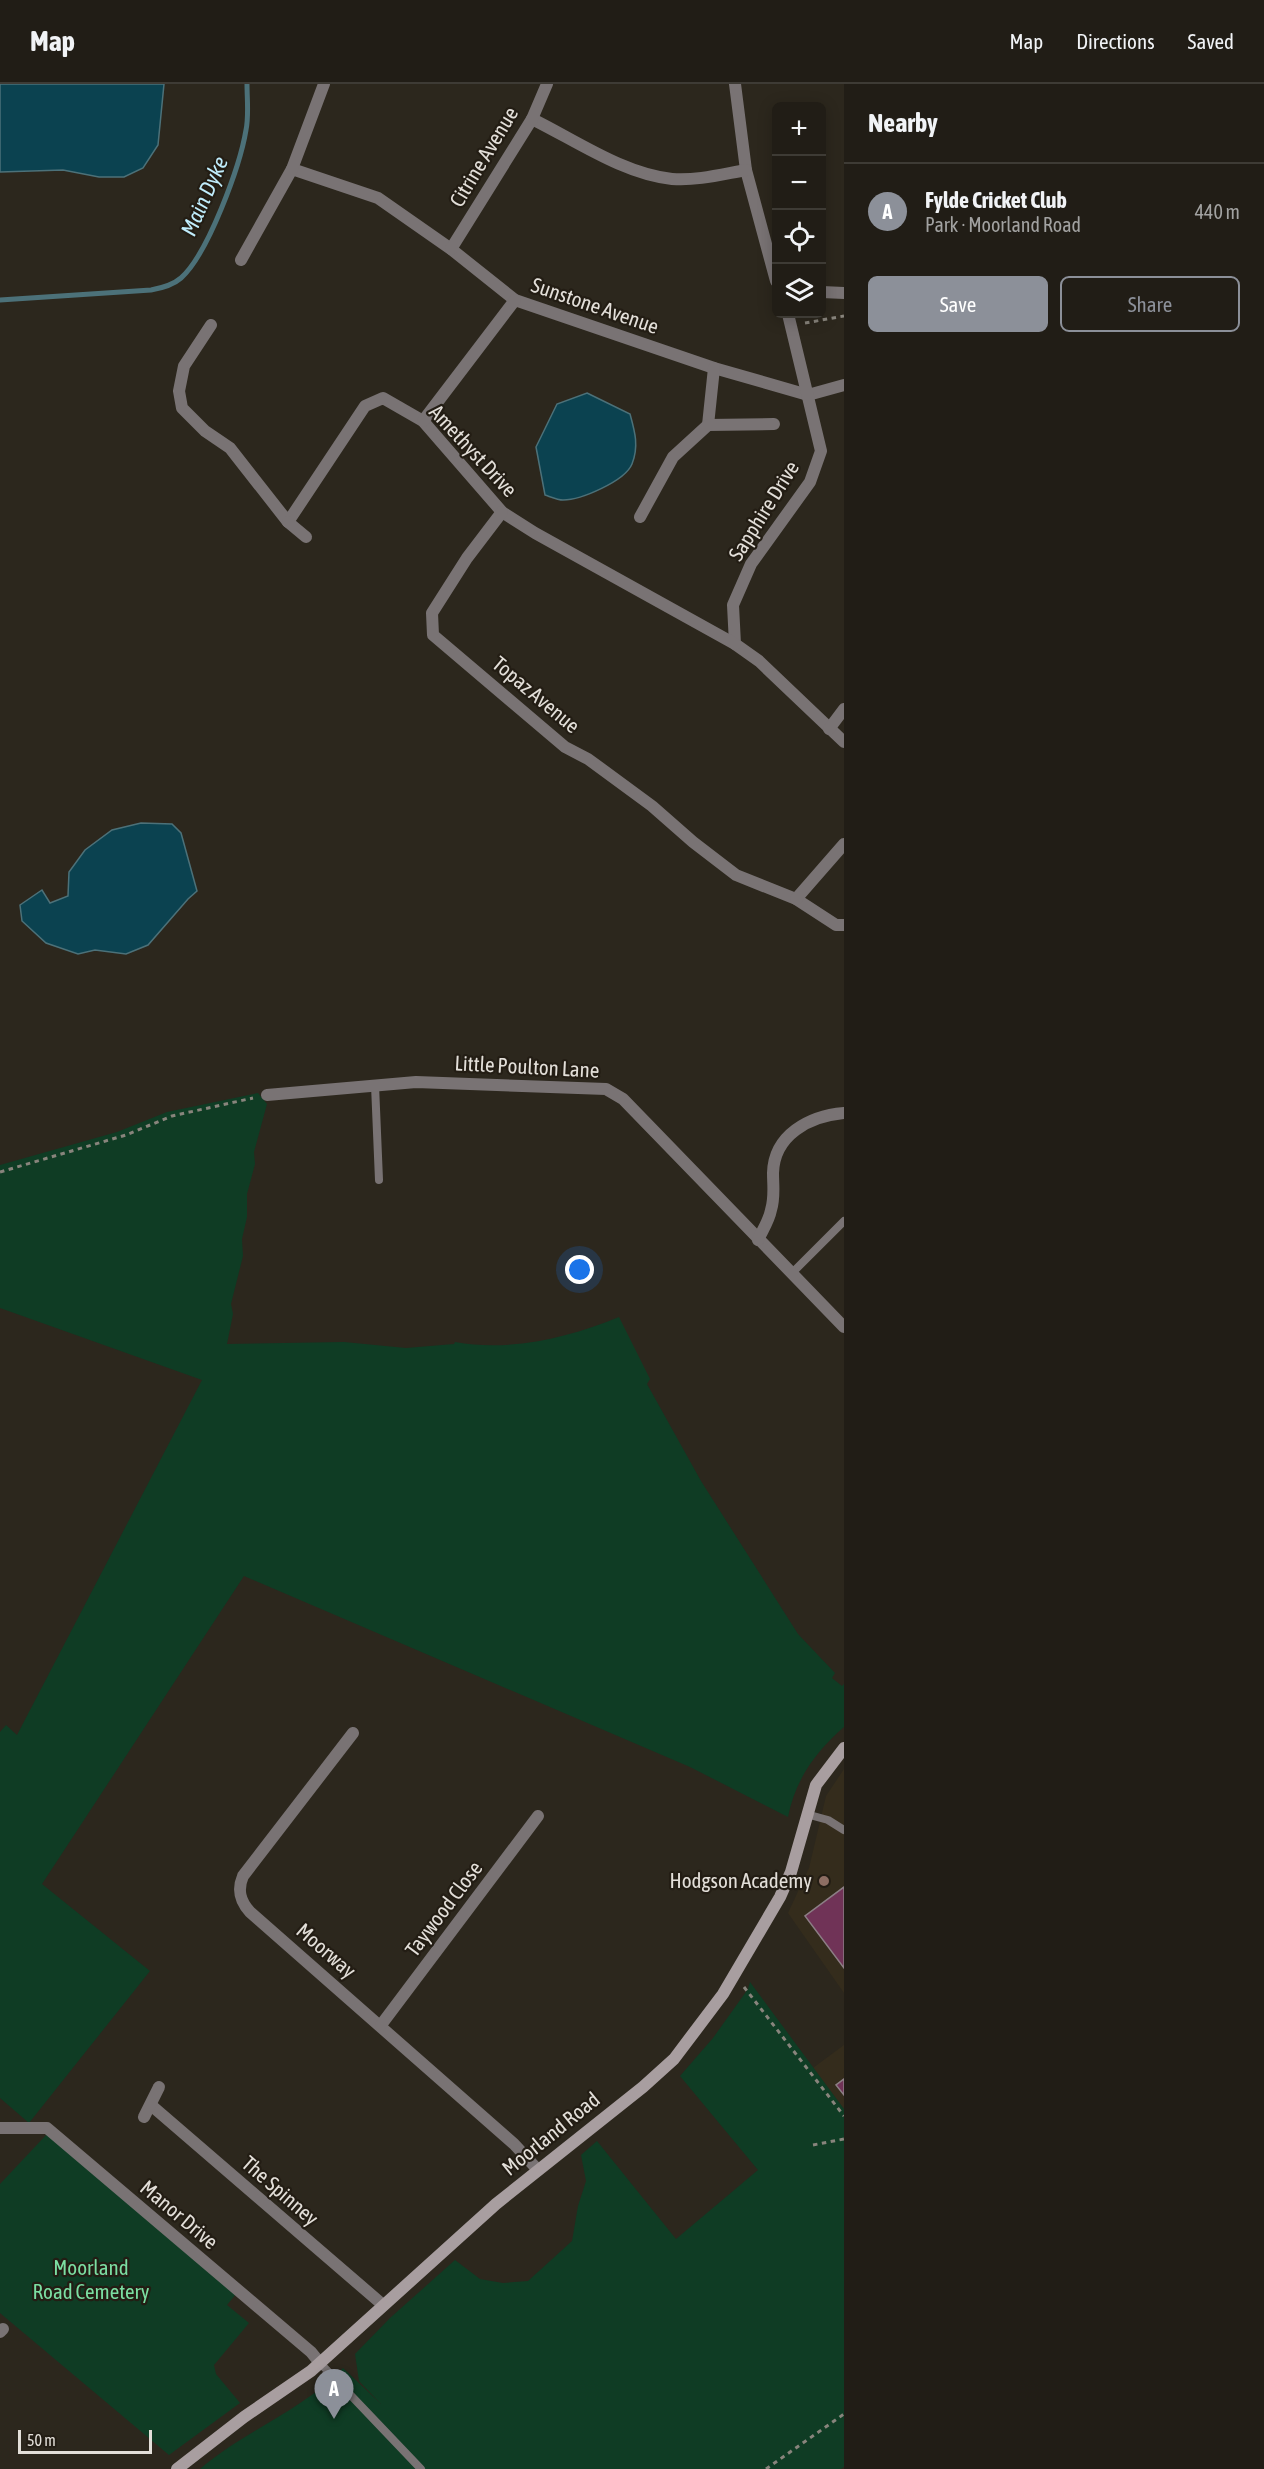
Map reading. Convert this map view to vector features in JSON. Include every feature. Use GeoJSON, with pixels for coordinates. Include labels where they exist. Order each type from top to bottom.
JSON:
{"type":"FeatureCollection","features":[{"type":"Feature","properties":{"kind":"street"},"geometry":{"type":"LineString","coordinates":[[241,260],[292,169],[324,84]]}},
{"type":"Feature","properties":{"kind":"street","name":"Citrine Avenue"},"geometry":{"type":"LineString","coordinates":[[451,249],[532,119],[547,84]]}},
{"type":"Feature","properties":{"kind":"street"},"geometry":{"type":"LineString","coordinates":[[735,84],[746,170],[772,264]]}},
{"type":"Feature","properties":{"kind":"street"},"geometry":{"type":"LineString","coordinates":[[532,119],[627,167],[651,175],[673,179],[746,170]]}},
{"type":"Feature","properties":{"kind":"street","name":"Sunstone Avenue"},"geometry":{"type":"LineString","coordinates":[[292,169],[378,198],[451,249],[515,300],[714,368],[808,394]]}},
{"type":"Feature","properties":{"kind":"street"},"geometry":{"type":"LineString","coordinates":[[826,292],[844,293]]}},
{"type":"Feature","properties":{"kind":"street"},"geometry":{"type":"LineString","coordinates":[[423,421],[515,300]]}},
{"type":"Feature","properties":{"kind":"street","name":"Sapphire Drive"},"geometry":{"type":"LineString","coordinates":[[735,644],[733,604],[751,564],[810,482],[821,452],[790,319]]}},
{"type":"Feature","properties":{"kind":"street"},"geometry":{"type":"LineString","coordinates":[[211,325],[184,366],[178,391],[182,408],[205,431],[230,448],[288,522],[306,537]]}},
{"type":"Feature","properties":{"kind":"street"},"geometry":{"type":"LineString","coordinates":[[640,517],[673,458],[708,425],[714,368]]}},
{"type":"Feature","properties":{"kind":"street"},"geometry":{"type":"LineString","coordinates":[[808,394],[844,385]]}},
{"type":"Feature","properties":{"kind":"street","name":"Amethyst Drive"},"geometry":{"type":"LineString","coordinates":[[288,522],[365,406],[382,398],[423,421],[502,512],[535,533],[735,644]]}},
{"type":"Feature","properties":{"kind":"street"},"geometry":{"type":"LineString","coordinates":[[708,425],[774,424]]}},
{"type":"Feature","properties":{"kind":"street","name":"Topaz Avenue"},"geometry":{"type":"LineString","coordinates":[[502,512],[467,558],[432,613],[433,635],[565,747],[588,759],[652,806],[736,875],[796,899],[836,925],[844,925]]}},
{"type":"Feature","properties":{"kind":"street"},"geometry":{"type":"LineString","coordinates":[[735,644],[759,661],[844,742]]}},
{"type":"Feature","properties":{"kind":"street"},"geometry":{"type":"LineString","coordinates":[[829,729],[844,709]]}},
{"type":"Feature","properties":{"kind":"street"},"geometry":{"type":"LineString","coordinates":[[796,899],[844,844]]}},
{"type":"Feature","properties":{"kind":"street","name":"Little Poulton Lane"},"geometry":{"type":"LineString","coordinates":[[267,1095],[375,1085],[462,1082],[606,1089],[623,1099],[844,1327]]}},
{"type":"Feature","properties":{"kind":"street"},"geometry":{"type":"LineString","coordinates":[[758,1240],[771,1213],[775,1190],[773,1174],[775,1158],[783,1141],[797,1127],[820,1117],[844,1113]]}},
{"type":"Feature","properties":{"kind":"street","name":"Moorway"},"geometry":{"type":"LineString","coordinates":[[353,1733],[243,1876],[239,1889],[242,1900],[250,1912],[514,2144],[538,2170]]}},
{"type":"Feature","properties":{"kind":"street","name":"Moorland Road"},"geometry":{"type":"LineString","coordinates":[[177,2469],[320,2363],[383,2304],[538,2170],[644,2087],[674,2059],[697,2032],[735,1975],[791,1872],[806,1814],[822,1775],[844,1748]]}},
{"type":"Feature","properties":{"kind":"street","name":"Taywood Close"},"geometry":{"type":"LineString","coordinates":[[381,2025],[538,1816]]}},
{"type":"Feature","properties":{"kind":"street","name":"The Spinney"},"geometry":{"type":"LineString","coordinates":[[159,2087],[148,2111],[383,2304]]}},
{"type":"Feature","properties":{"kind":"street","name":"Manor Drive"},"geometry":{"type":"LineString","coordinates":[[0,2128],[47,2128],[311,2352],[320,2363]]}},
{"type":"Feature","properties":{"kind":"lane"},"geometry":{"type":"LineString","coordinates":[[375,1085],[379,1180]]}},
{"type":"Feature","properties":{"kind":"lane"},"geometry":{"type":"LineString","coordinates":[[792,1273],[844,1221]]}},
{"type":"Feature","properties":{"kind":"lane"},"geometry":{"type":"LineString","coordinates":[[806,1814],[828,1820],[844,1830]]}},
{"type":"Feature","properties":{"kind":"lane"},"geometry":{"type":"LineString","coordinates":[[320,2363],[422,2469]]}},
{"type":"Feature","properties":{"kind":"path"},"geometry":{"type":"LineString","coordinates":[[790,319],[844,316]]}},
{"type":"Feature","properties":{"kind":"path"},"geometry":{"type":"LineString","coordinates":[[0,1172],[126,1135],[172,1116],[267,1095]]}},
{"type":"Feature","properties":{"kind":"path"},"geometry":{"type":"LineString","coordinates":[[735,1975],[844,2116]]}},
{"type":"Feature","properties":{"kind":"path"},"geometry":{"type":"LineString","coordinates":[[813,2145],[844,2139]]}},
{"type":"Feature","properties":{"kind":"path"},"geometry":{"type":"LineString","coordinates":[[766,2469],[844,2414]]}},
{"type":"Feature","properties":{"kind":"shaded area","name":"Hodgson Academy"},"geometry":{"type":"Polygon","coordinates":[[[844,1769],[844,1993],[788,1913],[809,1868],[826,1796],[844,1769]]]}},
{"type":"Feature","properties":{"kind":"shaded area"},"geometry":{"type":"Polygon","coordinates":[[[844,2045],[844,2109],[813,2068],[844,2045]]]}},
{"type":"Feature","properties":{"kind":"green space"},"geometry":{"type":"Polygon","coordinates":[[[258,1093],[267,1104],[254,1152],[255,1164],[247,1194],[247,1217],[242,1239],[243,1256],[231,1304],[233,1314],[227,1344],[344,1342],[406,1348],[454,1344],[455,1342],[475,1345],[517,1344],[559,1337],[619,1317],[650,1379],[647,1384],[701,1481],[798,1634],[835,1673],[832,1678],[842,1686],[844,1684],[844,1727],[824,1746],[808,1767],[791,1803],[788,1817],[690,1767],[244,1576],[42,1884],[150,1971],[29,2123],[0,2098],[0,1732],[6,1725],[17,1735],[202,1380],[0,1308],[0,1165],[117,1132],[167,1112],[258,1093]]]}},
{"type":"Feature","properties":{"kind":"green space"},"geometry":{"type":"Polygon","coordinates":[[[750,1982],[844,2109],[844,2467],[841,2469],[200,2469],[217,2455],[311,2396],[343,2368],[381,2404],[359,2381],[355,2354],[390,2318],[455,2260],[480,2279],[503,2283],[528,2281],[572,2241],[578,2206],[586,2181],[581,2155],[597,2141],[676,2239],[758,2170],[680,2076],[713,2038],[748,1989],[750,1982]]]}},
{"type":"Feature","properties":{"kind":"green space","name":"Moorland Road Cemetery"},"geometry":{"type":"Polygon","coordinates":[[[48,2133],[236,2294],[227,2305],[249,2323],[214,2365],[216,2374],[240,2403],[169,2455],[0,2313],[0,2184],[48,2133]]]}},
{"type":"Feature","properties":{"kind":"water"},"geometry":{"type":"Polygon","coordinates":[[[0,84],[164,84],[158,145],[143,168],[124,177],[99,177],[63,170],[0,172],[0,84]]]}},
{"type":"Feature","properties":{"kind":"water"},"geometry":{"type":"Polygon","coordinates":[[[587,393],[630,414],[636,445],[632,464],[621,477],[612,483],[580,497],[563,500],[545,495],[536,447],[557,404],[587,393]]]}},
{"type":"Feature","properties":{"kind":"water"},"geometry":{"type":"Polygon","coordinates":[[[141,823],[172,824],[181,833],[197,891],[148,945],[126,954],[95,950],[78,954],[46,943],[22,921],[20,905],[42,890],[50,903],[68,896],[69,872],[85,850],[112,830],[141,823]]]}},
{"type":"Feature","properties":{"kind":"building"},"geometry":{"type":"Polygon","coordinates":[[[844,1887],[844,1968],[805,1916],[844,1887]]]}},
{"type":"Feature","properties":{"kind":"building"},"geometry":{"type":"Polygon","coordinates":[[[844,2079],[844,2095],[836,2085],[844,2079]]]}},
{"type":"Feature","properties":{"kind":"waterway","name":"Main Dyke"},"geometry":{"type":"LineString","coordinates":[[0,300],[151,290],[167,286],[181,278],[202,250],[230,186],[247,125],[247,84]]}},
{"type":"Feature","properties":{"kind":"place","name":"Hodgson Academy"},"geometry":{"type":"Point","coordinates":[824,1881]}},
{"type":"Feature","properties":{"kind":"place","name":"Fylde Cricket Club"},"geometry":{"type":"Point","coordinates":[334,2419]}}]}
